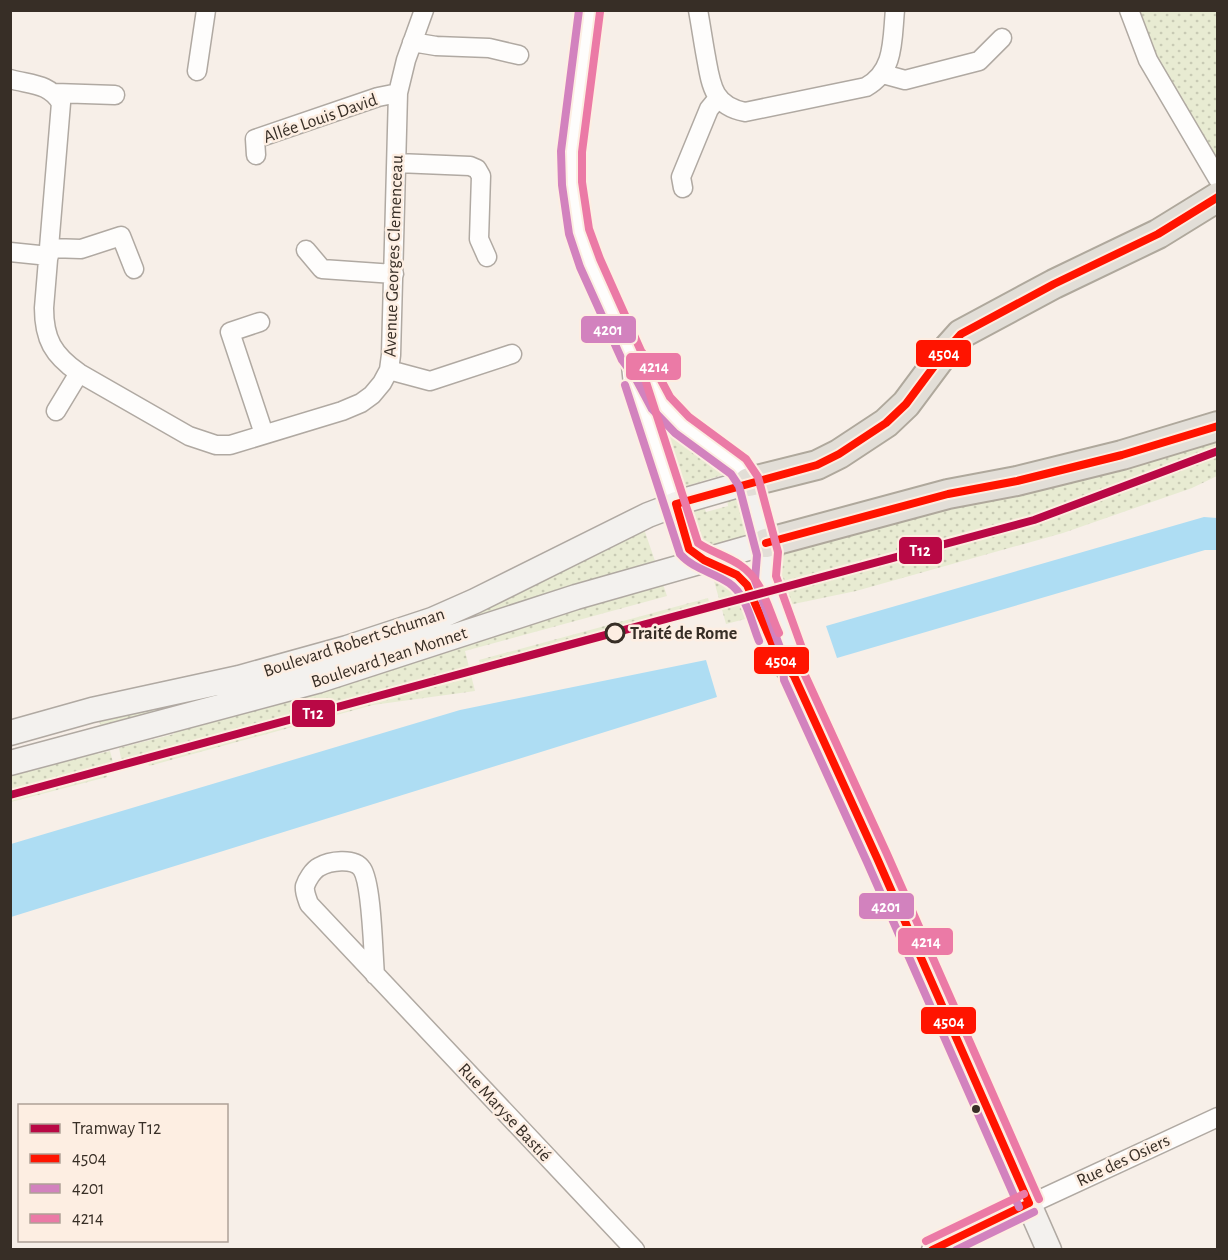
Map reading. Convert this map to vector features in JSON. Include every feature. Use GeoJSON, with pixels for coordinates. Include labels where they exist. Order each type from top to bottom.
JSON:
{"type":"FeatureCollection","features":[{"type":"Feature","properties":{"kind":"highway"},"geometry":{"type":"LineString","coordinates":[[749,482],[816,465],[856,444],[886,423],[906,404],[961,334],[1054,284],[1158,234],[1211,201]]}},
{"type":"Feature","properties":{"kind":"highway"},"geometry":{"type":"LineString","coordinates":[[766,543],[948,494],[1017,481],[1122,455],[1218,426]]}},
{"type":"Feature","properties":{"kind":"main road","name":"Boulevard Robert Schuman"},"geometry":{"type":"LineString","coordinates":[[10,733],[101,708],[239,678],[347,648],[432,620],[648,515],[749,482]]}},
{"type":"Feature","properties":{"kind":"main road"},"geometry":{"type":"LineString","coordinates":[[749,482],[768,554],[765,577],[792,651],[794,676]]}},
{"type":"Feature","properties":{"kind":"main road"},"geometry":{"type":"LineString","coordinates":[[676,504],[689,549],[704,560],[737,575],[747,585],[778,657],[794,676],[877,858],[1049,1250]]}},
{"type":"Feature","properties":{"kind":"main road","name":"Boulevard Jean Monnet"},"geometry":{"type":"LineString","coordinates":[[10,763],[317,681],[565,601],[766,543]]}},
{"type":"Feature","properties":{"kind":"street"},"geometry":{"type":"LineString","coordinates":[[197,71],[206,10]]}},
{"type":"Feature","properties":{"kind":"street","name":"Avenue Georges Clemenceau"},"geometry":{"type":"LineString","coordinates":[[56,93],[61,103],[62,116],[44,308],[46,331],[54,350],[64,363],[79,373],[189,436],[202,442],[230,445],[342,411],[361,403],[372,394],[388,370],[391,355],[394,274],[398,93],[400,79],[424,10]]}},
{"type":"Feature","properties":{"kind":"street"},"geometry":{"type":"LineString","coordinates":[[590,10],[571,152],[573,200],[579,231],[590,263],[632,356],[661,403],[682,425],[739,467],[749,482]]}},
{"type":"Feature","properties":{"kind":"street"},"geometry":{"type":"LineString","coordinates":[[698,10],[710,80],[718,98],[734,110],[745,112],[866,87],[877,81],[883,74],[890,55],[896,10]]}},
{"type":"Feature","properties":{"kind":"street"},"geometry":{"type":"LineString","coordinates":[[1129,10],[1148,60],[1218,179]]}},
{"type":"Feature","properties":{"kind":"street"},"geometry":{"type":"LineString","coordinates":[[883,74],[905,80],[980,61],[1002,38]]}},
{"type":"Feature","properties":{"kind":"street"},"geometry":{"type":"LineString","coordinates":[[412,42],[435,46],[489,48],[519,55]]}},
{"type":"Feature","properties":{"kind":"street"},"geometry":{"type":"LineString","coordinates":[[10,79],[45,87],[56,93],[115,95]]}},
{"type":"Feature","properties":{"kind":"street","name":"Allée Louis David"},"geometry":{"type":"LineString","coordinates":[[256,155],[255,139],[378,97],[398,93]]}},
{"type":"Feature","properties":{"kind":"street"},"geometry":{"type":"LineString","coordinates":[[683,188],[681,177],[709,109],[718,98]]}},
{"type":"Feature","properties":{"kind":"street"},"geometry":{"type":"LineString","coordinates":[[397,163],[470,166],[477,169],[481,176],[479,239],[487,256]]}},
{"type":"Feature","properties":{"kind":"street"},"geometry":{"type":"LineString","coordinates":[[10,252],[81,249],[121,236],[134,269]]}},
{"type":"Feature","properties":{"kind":"street"},"geometry":{"type":"LineString","coordinates":[[306,250],[322,269],[394,274]]}},
{"type":"Feature","properties":{"kind":"street"},"geometry":{"type":"LineString","coordinates":[[260,322],[230,332],[264,434]]}},
{"type":"Feature","properties":{"kind":"street"},"geometry":{"type":"LineString","coordinates":[[388,370],[430,381],[512,354]]}},
{"type":"Feature","properties":{"kind":"street"},"geometry":{"type":"LineString","coordinates":[[632,356],[634,380],[676,504]]}},
{"type":"Feature","properties":{"kind":"street"},"geometry":{"type":"LineString","coordinates":[[56,411],[79,373]]}},
{"type":"Feature","properties":{"kind":"street","name":"Rue Maryse Bastié"},"geometry":{"type":"LineString","coordinates":[[375,975],[367,882],[361,868],[346,860],[319,867],[310,875],[305,885],[305,894],[309,904],[375,975],[635,1250]]}},
{"type":"Feature","properties":{"kind":"street","name":"Rue des Osiers"},"geometry":{"type":"LineString","coordinates":[[932,1250],[1218,1117]]}},
{"type":"Feature","properties":{"kind":"green space"},"geometry":{"type":"Polygon","coordinates":[[[1127,11],[1217,11],[1217,179],[1127,11]]]}},
{"type":"Feature","properties":{"kind":"green space"},"geometry":{"type":"Polygon","coordinates":[[[655,417],[732,472],[680,488],[655,417]]]}},
{"type":"Feature","properties":{"kind":"green space"},"geometry":{"type":"Polygon","coordinates":[[[1217,432],[1217,476],[1192,488],[1063,533],[856,591],[784,606],[774,563],[784,550],[1217,432]]]}},
{"type":"Feature","properties":{"kind":"green space"},"geometry":{"type":"Polygon","coordinates":[[[735,499],[742,502],[745,507],[750,524],[748,534],[710,547],[702,544],[697,536],[692,516],[696,510],[704,507],[706,512],[728,506],[727,500],[735,499]]]}},
{"type":"Feature","properties":{"kind":"green space"},"geometry":{"type":"Polygon","coordinates":[[[643,526],[655,561],[582,582],[379,654],[102,731],[98,717],[243,685],[643,526]]]}},
{"type":"Feature","properties":{"kind":"green space"},"geometry":{"type":"Polygon","coordinates":[[[711,570],[734,582],[753,617],[726,624],[711,570]]]}},
{"type":"Feature","properties":{"kind":"green space"},"geometry":{"type":"Polygon","coordinates":[[[663,584],[667,596],[465,651],[475,691],[373,705],[149,766],[147,761],[123,768],[119,748],[174,734],[173,727],[489,631],[663,584]]]}},
{"type":"Feature","properties":{"kind":"green space"},"geometry":{"type":"Polygon","coordinates":[[[708,598],[711,609],[482,671],[479,660],[708,598]]]}},
{"type":"Feature","properties":{"kind":"green space"},"geometry":{"type":"Polygon","coordinates":[[[97,748],[98,754],[110,751],[115,770],[107,772],[107,777],[11,802],[11,769],[97,748]]]}},
{"type":"Feature","properties":{"kind":"water"},"geometry":{"type":"Polygon","coordinates":[[[1204,517],[1217,518],[1217,550],[1205,550],[837,658],[826,626],[1204,517]]]}},
{"type":"Feature","properties":{"kind":"water"},"geometry":{"type":"Polygon","coordinates":[[[706,660],[717,697],[11,917],[11,844],[460,710],[706,660]]]}},
{"type":"Feature","properties":{"kind":"tram line","name":"T12"},"geometry":{"type":"LineString","coordinates":[[10,795],[1034,520],[1218,451]]}},
{"type":"Feature","properties":{"kind":"transit line","name":"4201"},"geometry":{"type":"LineString","coordinates":[[579,10],[561,151],[562,185],[569,234],[580,267],[622,360],[636,379],[652,409],[675,433],[731,474],[739,486],[757,555],[755,580],[782,653],[784,680],[1019,1207]]}},
{"type":"Feature","properties":{"kind":"transit line","name":"4214"},"geometry":{"type":"LineString","coordinates":[[600,12],[582,152],[582,182],[589,229],[600,259],[641,351],[654,367],[670,397],[689,417],[746,459],[758,477],[778,552],[776,576],[802,648],[804,673],[887,854],[1039,1199]]}},
{"type":"Feature","properties":{"kind":"transit line","name":"4504"},"geometry":{"type":"LineString","coordinates":[[676,504],[817,465],[839,454],[886,423],[906,404],[961,334],[1054,284],[1158,234],[1218,197]]}},
{"type":"Feature","properties":{"kind":"transit line","name":"4214"},"geometry":{"type":"LineString","coordinates":[[645,379],[698,543],[748,571],[760,587],[779,633]]}},
{"type":"Feature","properties":{"kind":"transit line","name":"4201"},"geometry":{"type":"LineString","coordinates":[[625,385],[680,554],[697,567],[723,579],[735,588],[748,609],[759,641]]}},
{"type":"Feature","properties":{"kind":"transit line","name":"4504"},"geometry":{"type":"LineString","coordinates":[[766,543],[948,494],[1017,481],[1122,455],[1218,426]]}},
{"type":"Feature","properties":{"kind":"transit line","name":"4504"},"geometry":{"type":"LineString","coordinates":[[676,504],[689,549],[704,560],[737,575],[747,585],[778,657],[794,676],[1029,1203]]}},
{"type":"Feature","properties":{"kind":"transit line","name":"4214"},"geometry":{"type":"LineString","coordinates":[[926,1241],[1024,1194]]}},
{"type":"Feature","properties":{"kind":"transit line","name":"4504"},"geometry":{"type":"LineString","coordinates":[[932,1250],[1029,1203]]}},
{"type":"Feature","properties":{"kind":"transit line","name":"4201"},"geometry":{"type":"LineString","coordinates":[[956,1250],[1034,1212]]}},
{"type":"Feature","properties":{"kind":"place","name":"Traité de Rome"},"geometry":{"type":"Point","coordinates":[615,633]}}]}
